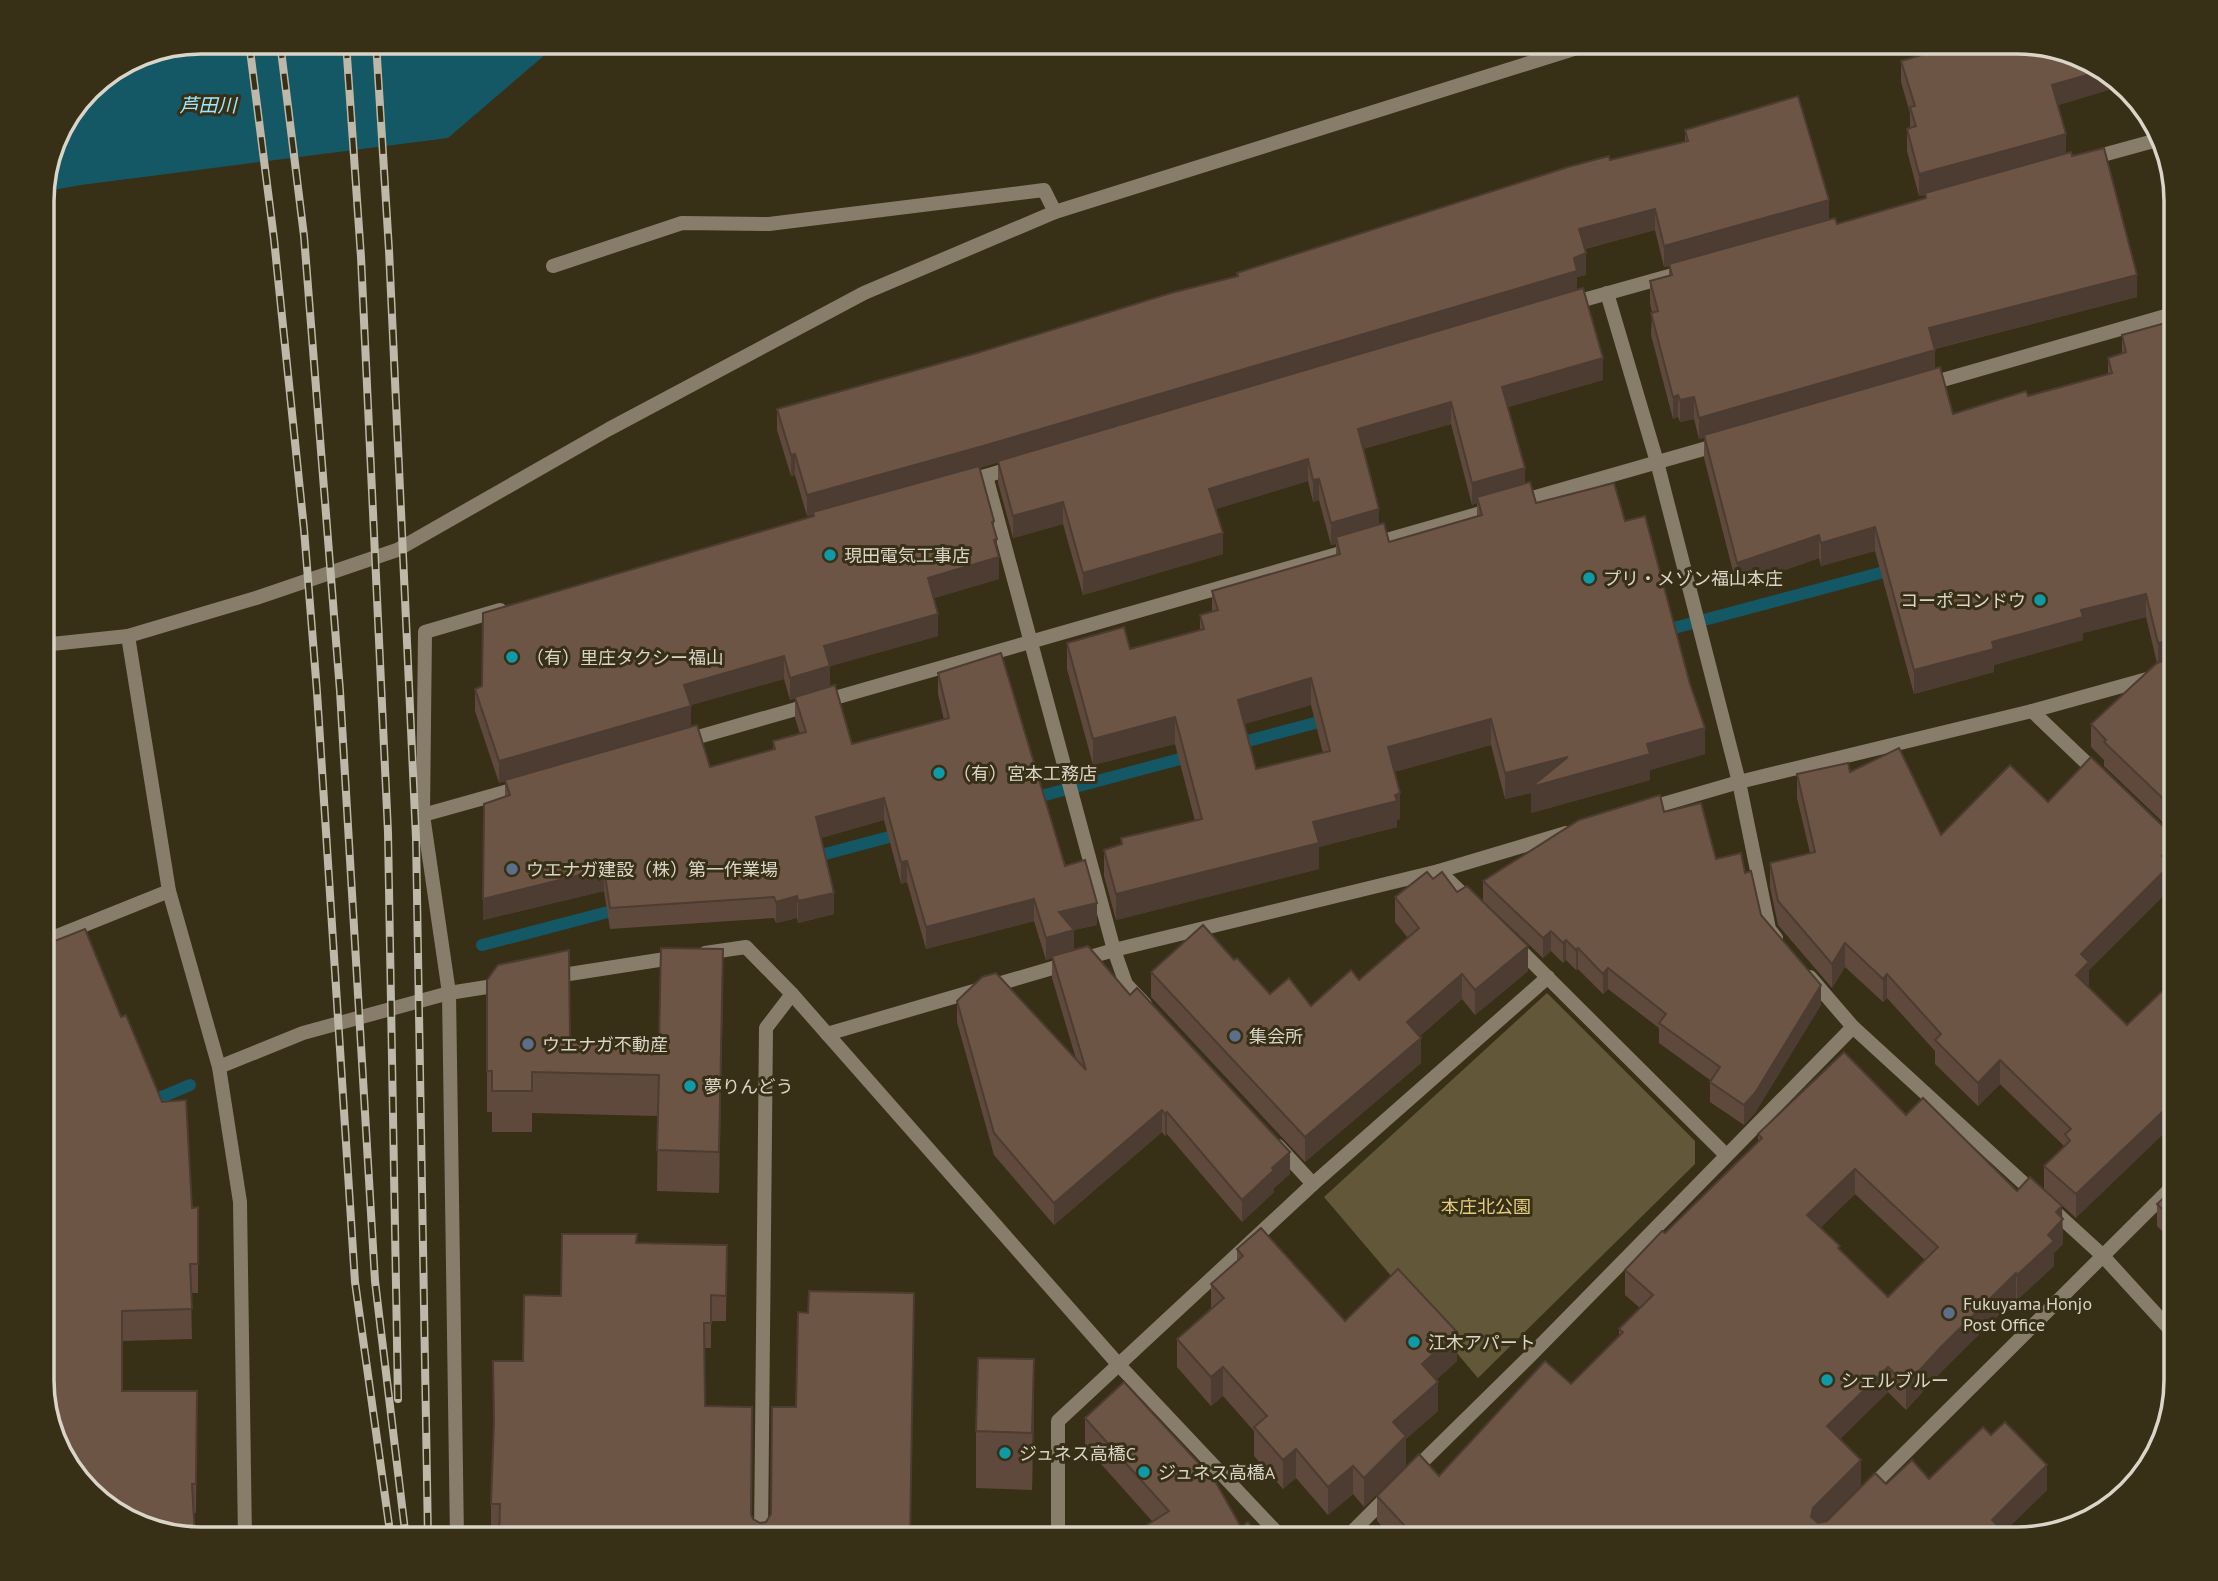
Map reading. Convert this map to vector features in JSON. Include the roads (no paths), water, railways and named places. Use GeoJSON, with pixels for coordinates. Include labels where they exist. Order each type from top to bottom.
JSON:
{"type":"FeatureCollection","features":[{"type":"Feature","properties":{"kind":"street"},"geometry":{"type":"LineString","coordinates":[[55,644],[128,636],[256,598],[397,550],[609,429],[864,293],[1055,212],[1557,54]]}},
{"type":"Feature","properties":{"kind":"street"},"geometry":{"type":"LineString","coordinates":[[2069,164],[2151,142]]}},
{"type":"Feature","properties":{"kind":"street"},"geometry":{"type":"LineString","coordinates":[[553,266],[681,223],[769,224],[1044,190],[1055,212]]}},
{"type":"Feature","properties":{"kind":"street"},"geometry":{"type":"LineString","coordinates":[[1554,309],[1699,267]]}},
{"type":"Feature","properties":{"kind":"street"},"geometry":{"type":"LineString","coordinates":[[1607,293],[1657,462],[1739,782],[1769,929],[1786,948]]}},
{"type":"Feature","properties":{"kind":"street"},"geometry":{"type":"LineString","coordinates":[[1910,390],[2164,316]]}},
{"type":"Feature","properties":{"kind":"street"},"geometry":{"type":"LineString","coordinates":[[675,744],[1737,439]]}},
{"type":"Feature","properties":{"kind":"street"},"geometry":{"type":"LineString","coordinates":[[948,486],[1026,464]]}},
{"type":"Feature","properties":{"kind":"street"},"geometry":{"type":"LineString","coordinates":[[986,476],[1114,950],[1126,984],[1154,1014]]}},
{"type":"Feature","properties":{"kind":"street"},"geometry":{"type":"LineString","coordinates":[[457,1527],[449,993],[423,815],[425,632],[516,605]]}},
{"type":"Feature","properties":{"kind":"street"},"geometry":{"type":"LineString","coordinates":[[128,636],[169,891],[219,1067],[240,1202],[245,1527]]}},
{"type":"Feature","properties":{"kind":"street"},"geometry":{"type":"LineString","coordinates":[[1635,813],[1739,782],[2032,711],[2164,674]]}},
{"type":"Feature","properties":{"kind":"street"},"geometry":{"type":"LineString","coordinates":[[2032,711],[2109,784]]}},
{"type":"Feature","properties":{"kind":"street"},"geometry":{"type":"LineString","coordinates":[[423,815],[542,781]]}},
{"type":"Feature","properties":{"kind":"street"},"geometry":{"type":"LineString","coordinates":[[827,1034],[1114,950],[1439,871],[1583,828]]}},
{"type":"Feature","properties":{"kind":"street"},"geometry":{"type":"LineString","coordinates":[[1439,871],[1478,910]]}},
{"type":"Feature","properties":{"kind":"street"},"geometry":{"type":"LineString","coordinates":[[55,937],[169,891]]}},
{"type":"Feature","properties":{"kind":"street"},"geometry":{"type":"LineString","coordinates":[[1508,939],[1726,1156]]}},
{"type":"Feature","properties":{"kind":"street"},"geometry":{"type":"LineString","coordinates":[[219,1067],[303,1033],[449,993],[746,947],[792,994],[1118,1363],[1272,1527]]}},
{"type":"Feature","properties":{"kind":"street"},"geometry":{"type":"LineString","coordinates":[[1802,968],[1853,1027],[2102,1255],[2164,1323]]}},
{"type":"Feature","properties":{"kind":"street"},"geometry":{"type":"LineString","coordinates":[[1058,1527],[1058,1421],[1312,1184],[1548,977]]}},
{"type":"Feature","properties":{"kind":"street"},"geometry":{"type":"LineString","coordinates":[[761,1527],[766,1028],[792,994]]}},
{"type":"Feature","properties":{"kind":"street"},"geometry":{"type":"LineString","coordinates":[[1357,1527],[1530,1356],[1853,1027]]}},
{"type":"Feature","properties":{"kind":"street"},"geometry":{"type":"LineString","coordinates":[[1266,1134],[1312,1184]]}},
{"type":"Feature","properties":{"kind":"street"},"geometry":{"type":"LineString","coordinates":[[1858,1500],[2164,1195]]}},
{"type":"Feature","properties":{"kind":"water","name":"芦田川"},"geometry":{"type":"Polygon","coordinates":[[[192,55],[545,55],[448,138],[55,190],[59,163],[69,136],[97,97],[136,69],[154,62],[192,55]]]}},
{"type":"Feature","properties":{"kind":"waterway"},"geometry":{"type":"LineString","coordinates":[[1659,632],[1895,569]]}},
{"type":"Feature","properties":{"kind":"waterway"},"geometry":{"type":"LineString","coordinates":[[1233,745],[1330,719]]}},
{"type":"Feature","properties":{"kind":"waterway"},"geometry":{"type":"LineString","coordinates":[[1030,799],[1195,755]]}},
{"type":"Feature","properties":{"kind":"waterway"},"geometry":{"type":"LineString","coordinates":[[810,858],[904,833]]}},
{"type":"Feature","properties":{"kind":"waterway"},"geometry":{"type":"LineString","coordinates":[[482,945],[623,908]]}},
{"type":"Feature","properties":{"kind":"waterway"},"geometry":{"type":"LineString","coordinates":[[145,1104],[190,1085]]}},
{"type":"Feature","properties":{"kind":"railway"},"geometry":{"type":"LineString","coordinates":[[251,55],[274,239],[304,529],[355,1282],[389,1527]]}},
{"type":"Feature","properties":{"kind":"railway"},"geometry":{"type":"LineString","coordinates":[[282,55],[304,236],[340,691],[375,1281],[405,1527]]}},
{"type":"Feature","properties":{"kind":"railway"},"geometry":{"type":"LineString","coordinates":[[347,55],[361,257],[388,832],[398,1399]]}},
{"type":"Feature","properties":{"kind":"railway"},"geometry":{"type":"LineString","coordinates":[[377,55],[389,250],[416,838],[428,1527]]}},
{"type":"Feature","properties":{"kind":"place","name":"現田電気工事店"},"geometry":{"type":"Point","coordinates":[830,555]}},
{"type":"Feature","properties":{"kind":"place","name":"プリ・メゾン福山本庄"},"geometry":{"type":"Point","coordinates":[1589,578]}},
{"type":"Feature","properties":{"kind":"place","name":"コーポコンドウ"},"geometry":{"type":"Point","coordinates":[2040,600]}},
{"type":"Feature","properties":{"kind":"place","name":"（有）里庄タクシー福山"},"geometry":{"type":"Point","coordinates":[512,657]}},
{"type":"Feature","properties":{"kind":"place","name":"（有）宮本工務店"},"geometry":{"type":"Point","coordinates":[939,773]}},
{"type":"Feature","properties":{"kind":"place","name":"ウエナガ建設（株）第一作業場"},"geometry":{"type":"Point","coordinates":[512,869]}},
{"type":"Feature","properties":{"kind":"place","name":"集会所"},"geometry":{"type":"Point","coordinates":[1235,1036]}},
{"type":"Feature","properties":{"kind":"place","name":"ウエナガ不動産"},"geometry":{"type":"Point","coordinates":[528,1044]}},
{"type":"Feature","properties":{"kind":"place","name":"夢りんどう"},"geometry":{"type":"Point","coordinates":[690,1086]}},
{"type":"Feature","properties":{"kind":"place","name":"Fukuyama Honjo Post Office"},"geometry":{"type":"Point","coordinates":[1949,1313]}},
{"type":"Feature","properties":{"kind":"place","name":"江木アパート"},"geometry":{"type":"Point","coordinates":[1414,1342]}},
{"type":"Feature","properties":{"kind":"place","name":"シェルブルー"},"geometry":{"type":"Point","coordinates":[1827,1380]}},
{"type":"Feature","properties":{"kind":"place","name":"ジュネス高橋C"},"geometry":{"type":"Point","coordinates":[1005,1453]}},
{"type":"Feature","properties":{"kind":"place","name":"ジュネス高橋A"},"geometry":{"type":"Point","coordinates":[1144,1472]}},
{"type":"Feature","properties":{"kind":"park label","name":"本庄北公園"},"geometry":{"type":"Point","coordinates":[1486,1206]}}]}
